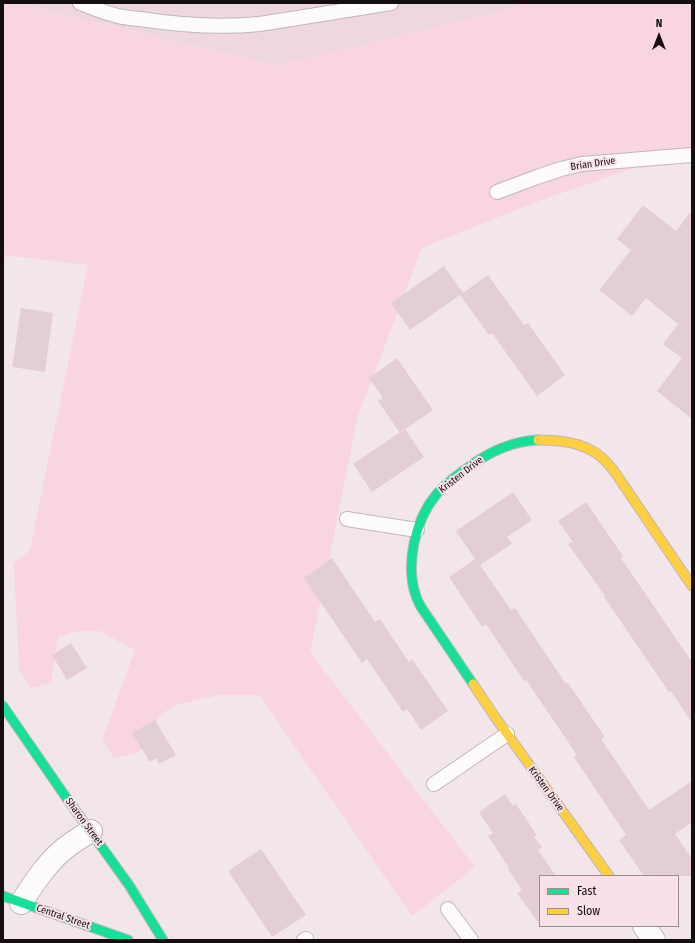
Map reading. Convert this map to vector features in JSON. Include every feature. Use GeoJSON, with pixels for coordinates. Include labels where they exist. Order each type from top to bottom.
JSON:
{"type":"FeatureCollection","features":[{"type":"Feature","properties":{"kind":"street","name":"Kristen Drive"},"geometry":{"type":"LineString","coordinates":[[608,875],[507,734],[421,607],[415,594],[411,562],[417,530],[433,499],[443,487],[482,457],[501,448],[520,442],[542,440],[566,442],[586,448],[602,457],[614,471],[692,586]]}},
{"type":"Feature","properties":{"kind":"street","name":"Sharon Street"},"geometry":{"type":"LineString","coordinates":[[3,706],[129,885],[163,940]]}},
{"type":"Feature","properties":{"kind":"street","name":"Central Street"},"geometry":{"type":"LineString","coordinates":[[91,831],[72,843],[56,857],[36,879],[12,900],[128,940]]}},
{"type":"Feature","properties":{"kind":"street"},"geometry":{"type":"LineString","coordinates":[[645,927],[654,940]]}},
{"type":"Feature","properties":{"kind":"lane"},"geometry":{"type":"LineString","coordinates":[[80,3],[103,12],[119,16],[156,22],[207,25],[244,25],[391,3]]}},
{"type":"Feature","properties":{"kind":"lane","name":"Brian Drive"},"geometry":{"type":"LineString","coordinates":[[497,192],[543,175],[582,164],[692,155]]}},
{"type":"Feature","properties":{"kind":"lane"},"geometry":{"type":"LineString","coordinates":[[347,519],[417,530]]}},
{"type":"Feature","properties":{"kind":"lane"},"geometry":{"type":"LineString","coordinates":[[434,784],[507,734]]}},
{"type":"Feature","properties":{"kind":"lane"},"geometry":{"type":"LineString","coordinates":[[448,908],[471,940]]}},
{"type":"Feature","properties":{"kind":"shaded area"},"geometry":{"type":"Polygon","coordinates":[[[3,3],[15,3],[278,66],[519,7],[521,3],[692,3],[692,148],[530,204],[422,248],[358,416],[310,652],[475,867],[412,916],[259,695],[219,695],[173,706],[157,718],[152,739],[137,753],[114,758],[102,740],[135,650],[99,631],[78,631],[58,637],[51,683],[30,688],[19,670],[14,563],[30,550],[88,265],[6,255],[3,262],[3,3]]]}},
{"type":"Feature","properties":{"kind":"shaded area"},"geometry":{"type":"Polygon","coordinates":[[[15,3],[521,3],[519,7],[278,66],[15,3]]]}},
{"type":"Feature","properties":{"kind":"building"},"geometry":{"type":"Polygon","coordinates":[[[643,205],[676,231],[692,210],[692,419],[657,391],[682,358],[663,344],[678,324],[646,298],[632,316],[599,290],[631,250],[617,239],[643,205]]]}},
{"type":"Feature","properties":{"kind":"building"},"geometry":{"type":"Polygon","coordinates":[[[444,266],[463,293],[410,330],[391,303],[444,266]]]}},
{"type":"Feature","properties":{"kind":"building"},"geometry":{"type":"Polygon","coordinates":[[[488,275],[524,325],[528,323],[565,375],[537,396],[492,333],[489,335],[460,295],[488,275]]]}},
{"type":"Feature","properties":{"kind":"building"},"geometry":{"type":"Polygon","coordinates":[[[21,308],[53,313],[45,372],[12,367],[21,308]]]}},
{"type":"Feature","properties":{"kind":"building"},"geometry":{"type":"Polygon","coordinates":[[[397,358],[433,410],[400,433],[378,401],[383,398],[369,378],[397,358]]]}},
{"type":"Feature","properties":{"kind":"building"},"geometry":{"type":"Polygon","coordinates":[[[405,429],[424,457],[372,492],[353,464],[405,429]]]}},
{"type":"Feature","properties":{"kind":"building"},"geometry":{"type":"Polygon","coordinates":[[[513,492],[532,520],[507,537],[512,544],[480,565],[511,610],[515,608],[566,684],[568,683],[605,737],[601,739],[649,810],[692,781],[692,822],[675,834],[692,859],[692,876],[643,875],[619,840],[626,835],[574,757],[577,755],[526,680],[524,681],[486,624],[482,627],[449,577],[475,559],[456,531],[513,492]]]}},
{"type":"Feature","properties":{"kind":"building"},"geometry":{"type":"Polygon","coordinates":[[[586,502],[623,556],[621,558],[692,662],[692,723],[671,691],[669,692],[604,597],[605,596],[568,544],[573,542],[558,521],[586,502]]]}},
{"type":"Feature","properties":{"kind":"building"},"geometry":{"type":"Polygon","coordinates":[[[332,558],[375,622],[380,619],[409,662],[412,659],[448,711],[421,730],[407,709],[403,712],[367,659],[362,663],[304,578],[332,558]]]}},
{"type":"Feature","properties":{"kind":"building"},"geometry":{"type":"Polygon","coordinates":[[[71,643],[87,668],[67,680],[52,655],[71,643]]]}},
{"type":"Feature","properties":{"kind":"building"},"geometry":{"type":"Polygon","coordinates":[[[155,720],[176,755],[159,764],[156,758],[150,762],[132,733],[155,720]]]}},
{"type":"Feature","properties":{"kind":"building"},"geometry":{"type":"Polygon","coordinates":[[[505,794],[513,806],[516,804],[537,835],[534,837],[542,847],[538,850],[555,875],[539,875],[539,924],[517,893],[522,890],[488,836],[493,833],[479,812],[505,794]]]}},
{"type":"Feature","properties":{"kind":"building"},"geometry":{"type":"Polygon","coordinates":[[[261,849],[306,915],[272,937],[228,871],[261,849]]]}},
{"type":"Feature","properties":{"kind":"traffic: fast"},"geometry":{"type":"LineString","coordinates":[[473,684],[421,607],[416,597],[412,571],[414,543],[422,517],[436,495],[446,484],[474,463],[499,449],[508,445],[538,440]]}},
{"type":"Feature","properties":{"kind":"traffic: fast"},"geometry":{"type":"LineString","coordinates":[[3,706],[129,885],[163,940]]}},
{"type":"Feature","properties":{"kind":"traffic: fast"},"geometry":{"type":"LineString","coordinates":[[3,896],[128,940]]}},
{"type":"Feature","properties":{"kind":"traffic: slow"},"geometry":{"type":"LineString","coordinates":[[538,440],[563,441],[579,445],[594,452],[605,460],[692,586]]}},
{"type":"Feature","properties":{"kind":"traffic: slow"},"geometry":{"type":"LineString","coordinates":[[473,684],[608,875]]}}]}
